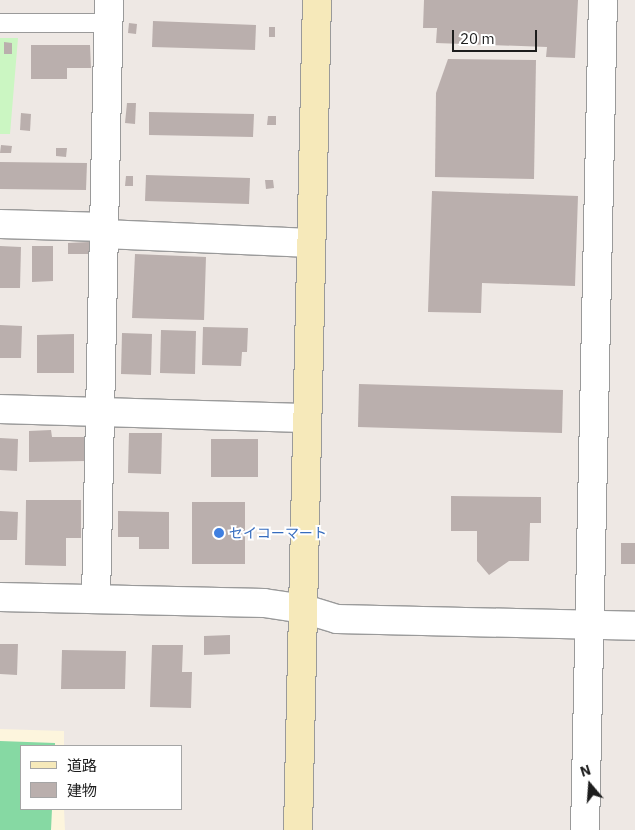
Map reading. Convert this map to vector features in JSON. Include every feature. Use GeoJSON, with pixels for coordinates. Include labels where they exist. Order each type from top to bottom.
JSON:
{"type":"FeatureCollection","features":[{"type":"Feature","properties":{"kind":"street"},"geometry":{"type":"LineString","coordinates":[[298,830],[317,0]]}},
{"type":"Feature","properties":{"kind":"street"},"geometry":{"type":"LineString","coordinates":[[585,830],[603,0]]}},
{"type":"Feature","properties":{"kind":"street"},"geometry":{"type":"LineString","coordinates":[[96,600],[109,12]]}},
{"type":"Feature","properties":{"kind":"street"},"geometry":{"type":"LineString","coordinates":[[0,224],[311,243]]}},
{"type":"Feature","properties":{"kind":"street"},"geometry":{"type":"LineString","coordinates":[[0,409],[307,418]]}},
{"type":"Feature","properties":{"kind":"street"},"geometry":{"type":"LineString","coordinates":[[0,597],[264,603],[304,609],[337,619],[635,626]]}},
{"type":"Feature","properties":{"kind":"lane"},"geometry":{"type":"LineString","coordinates":[[0,23],[109,12]]}},
{"type":"Feature","properties":{"kind":"shaded area"},"geometry":{"type":"Polygon","coordinates":[[[0,729],[64,731],[64,745],[20,745],[20,810],[64,810],[65,830],[0,830],[0,729]]]}},
{"type":"Feature","properties":{"kind":"green space"},"geometry":{"type":"Polygon","coordinates":[[[0,38],[18,38],[10,134],[0,134],[0,38]]]}},
{"type":"Feature","properties":{"kind":"green space"},"geometry":{"type":"Polygon","coordinates":[[[0,741],[55,743],[55,745],[20,745],[20,810],[52,810],[51,830],[0,830],[0,741]]]}},
{"type":"Feature","properties":{"kind":"building"},"geometry":{"type":"Polygon","coordinates":[[[424,0],[578,0],[575,58],[546,57],[547,47],[436,43],[437,28],[423,28],[424,0]]]}},
{"type":"Feature","properties":{"kind":"building"},"geometry":{"type":"Polygon","coordinates":[[[153,21],[256,25],[255,50],[152,47],[153,21]]]}},
{"type":"Feature","properties":{"kind":"building"},"geometry":{"type":"Polygon","coordinates":[[[129,23],[137,24],[136,34],[128,33],[129,23]]]}},
{"type":"Feature","properties":{"kind":"building"},"geometry":{"type":"Polygon","coordinates":[[[269,27],[275,27],[275,37],[269,37],[269,27]]]}},
{"type":"Feature","properties":{"kind":"building"},"geometry":{"type":"Polygon","coordinates":[[[4,42],[12,43],[12,54],[4,54],[4,42]]]}},
{"type":"Feature","properties":{"kind":"building"},"geometry":{"type":"Polygon","coordinates":[[[31,45],[90,45],[91,68],[67,68],[67,79],[31,79],[31,45]]]}},
{"type":"Feature","properties":{"kind":"building"},"geometry":{"type":"Polygon","coordinates":[[[448,59],[536,60],[534,179],[435,177],[436,93],[448,59]]]}},
{"type":"Feature","properties":{"kind":"building"},"geometry":{"type":"Polygon","coordinates":[[[127,103],[136,103],[135,124],[125,123],[127,103]]]}},
{"type":"Feature","properties":{"kind":"building"},"geometry":{"type":"Polygon","coordinates":[[[149,112],[254,114],[253,137],[149,135],[149,112]]]}},
{"type":"Feature","properties":{"kind":"building"},"geometry":{"type":"Polygon","coordinates":[[[21,113],[31,114],[30,131],[20,130],[21,113]]]}},
{"type":"Feature","properties":{"kind":"building"},"geometry":{"type":"Polygon","coordinates":[[[268,116],[276,116],[276,125],[267,125],[268,116]]]}},
{"type":"Feature","properties":{"kind":"building"},"geometry":{"type":"Polygon","coordinates":[[[1,145],[12,146],[11,153],[0,153],[1,145]]]}},
{"type":"Feature","properties":{"kind":"building"},"geometry":{"type":"Polygon","coordinates":[[[56,148],[67,148],[66,157],[56,156],[56,148]]]}},
{"type":"Feature","properties":{"kind":"building"},"geometry":{"type":"Polygon","coordinates":[[[0,162],[87,163],[86,190],[0,189],[0,162]]]}},
{"type":"Feature","properties":{"kind":"building"},"geometry":{"type":"Polygon","coordinates":[[[146,175],[250,178],[249,204],[145,201],[146,175]]]}},
{"type":"Feature","properties":{"kind":"building"},"geometry":{"type":"Polygon","coordinates":[[[126,176],[133,176],[133,186],[125,186],[126,176]]]}},
{"type":"Feature","properties":{"kind":"building"},"geometry":{"type":"Polygon","coordinates":[[[265,180],[273,180],[274,188],[266,189],[265,180]]]}},
{"type":"Feature","properties":{"kind":"building"},"geometry":{"type":"Polygon","coordinates":[[[432,191],[578,196],[575,286],[482,283],[481,313],[428,312],[432,191]]]}},
{"type":"Feature","properties":{"kind":"building"},"geometry":{"type":"Polygon","coordinates":[[[89,242],[89,254],[68,254],[68,243],[89,242]]]}},
{"type":"Feature","properties":{"kind":"building"},"geometry":{"type":"Polygon","coordinates":[[[0,246],[21,247],[20,288],[0,288],[0,246]]]}},
{"type":"Feature","properties":{"kind":"building"},"geometry":{"type":"Polygon","coordinates":[[[32,246],[53,246],[53,281],[32,282],[32,246]]]}},
{"type":"Feature","properties":{"kind":"building"},"geometry":{"type":"Polygon","coordinates":[[[135,254],[206,257],[204,320],[132,318],[135,254]]]}},
{"type":"Feature","properties":{"kind":"building"},"geometry":{"type":"Polygon","coordinates":[[[0,325],[22,326],[21,358],[0,358],[0,325]]]}},
{"type":"Feature","properties":{"kind":"building"},"geometry":{"type":"Polygon","coordinates":[[[203,327],[248,328],[247,352],[242,352],[241,366],[202,365],[203,327]]]}},
{"type":"Feature","properties":{"kind":"building"},"geometry":{"type":"Polygon","coordinates":[[[161,330],[196,331],[195,374],[160,373],[161,330]]]}},
{"type":"Feature","properties":{"kind":"building"},"geometry":{"type":"Polygon","coordinates":[[[122,333],[152,334],[151,375],[121,374],[122,333]]]}},
{"type":"Feature","properties":{"kind":"building"},"geometry":{"type":"Polygon","coordinates":[[[74,334],[74,373],[37,373],[37,335],[74,334]]]}},
{"type":"Feature","properties":{"kind":"building"},"geometry":{"type":"Polygon","coordinates":[[[359,384],[563,390],[562,433],[358,427],[359,384]]]}},
{"type":"Feature","properties":{"kind":"building"},"geometry":{"type":"Polygon","coordinates":[[[51,430],[52,437],[86,437],[86,461],[29,462],[29,431],[51,430]]]}},
{"type":"Feature","properties":{"kind":"building"},"geometry":{"type":"Polygon","coordinates":[[[129,433],[162,433],[161,474],[128,473],[129,433]]]}},
{"type":"Feature","properties":{"kind":"building"},"geometry":{"type":"Polygon","coordinates":[[[0,438],[18,439],[17,471],[0,470],[0,438]]]}},
{"type":"Feature","properties":{"kind":"building"},"geometry":{"type":"Polygon","coordinates":[[[211,439],[258,439],[258,477],[211,477],[211,439]]]}},
{"type":"Feature","properties":{"kind":"building"},"geometry":{"type":"Polygon","coordinates":[[[451,496],[541,497],[541,523],[530,523],[529,561],[509,561],[489,575],[477,561],[477,531],[451,531],[451,496]]]}},
{"type":"Feature","properties":{"kind":"building"},"geometry":{"type":"Polygon","coordinates":[[[26,500],[81,500],[81,538],[66,538],[66,566],[25,565],[26,500]]]}},
{"type":"Feature","properties":{"kind":"building","name":"セイコーマート"},"geometry":{"type":"Polygon","coordinates":[[[192,502],[245,502],[245,564],[192,564],[192,502]]]}},
{"type":"Feature","properties":{"kind":"building"},"geometry":{"type":"Polygon","coordinates":[[[0,511],[18,512],[17,540],[0,540],[0,511]]]}},
{"type":"Feature","properties":{"kind":"building"},"geometry":{"type":"Polygon","coordinates":[[[118,511],[169,512],[169,549],[139,549],[139,537],[118,537],[118,511]]]}},
{"type":"Feature","properties":{"kind":"building"},"geometry":{"type":"Polygon","coordinates":[[[621,543],[635,543],[635,564],[621,564],[621,543]]]}},
{"type":"Feature","properties":{"kind":"building"},"geometry":{"type":"Polygon","coordinates":[[[230,635],[230,654],[204,655],[204,636],[230,635]]]}},
{"type":"Feature","properties":{"kind":"building"},"geometry":{"type":"Polygon","coordinates":[[[0,644],[18,644],[17,675],[0,674],[0,644]]]}},
{"type":"Feature","properties":{"kind":"building"},"geometry":{"type":"Polygon","coordinates":[[[152,645],[183,645],[182,672],[192,672],[191,708],[150,707],[152,645]]]}},
{"type":"Feature","properties":{"kind":"building"},"geometry":{"type":"Polygon","coordinates":[[[62,650],[126,651],[125,689],[61,689],[62,650]]]}},
{"type":"Feature","properties":{"kind":"place","name":"セイコーマート"},"geometry":{"type":"Point","coordinates":[219,533]}}]}
